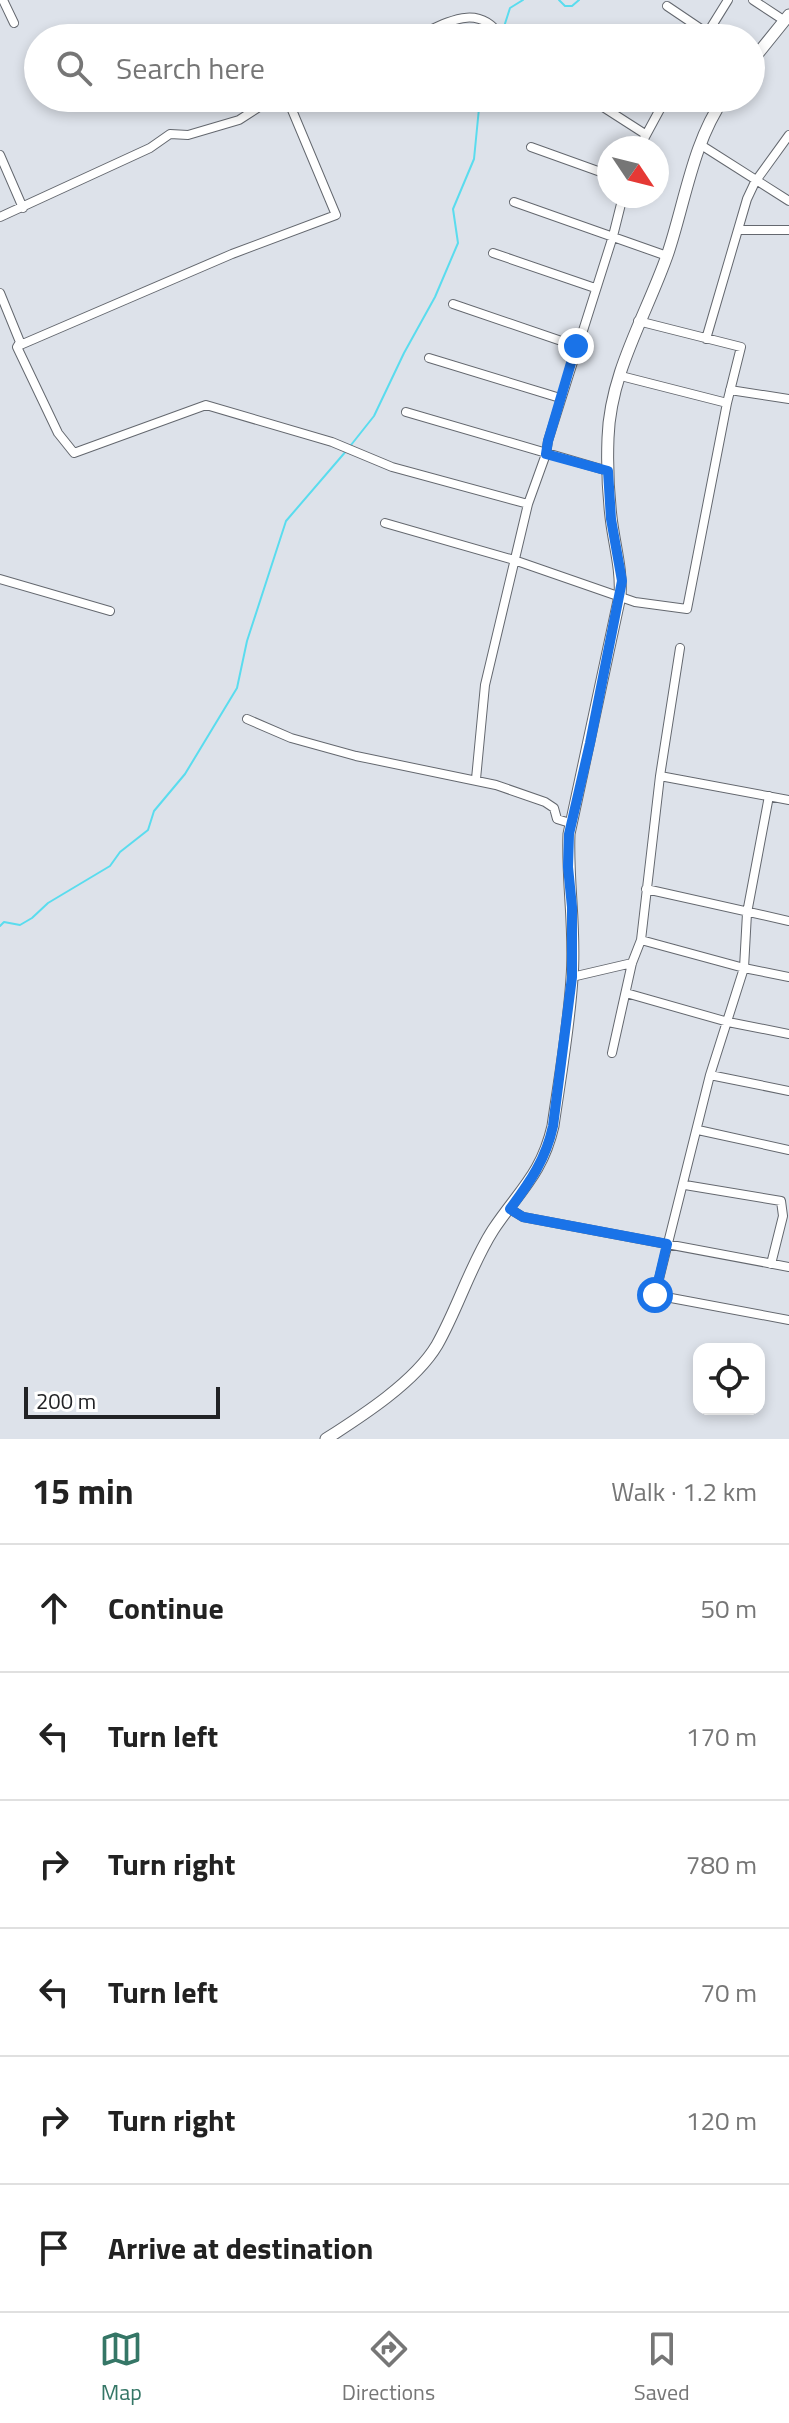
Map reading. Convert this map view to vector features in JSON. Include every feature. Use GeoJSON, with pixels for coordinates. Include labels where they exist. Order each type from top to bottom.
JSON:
{"type":"FeatureCollection","features":[{"type":"Feature","properties":{"kind":"street"},"geometry":{"type":"LineString","coordinates":[[3,0],[14,23]]}},
{"type":"Feature","properties":{"kind":"street"},"geometry":{"type":"LineString","coordinates":[[713,24],[728,0]]}},
{"type":"Feature","properties":{"kind":"street"},"geometry":{"type":"LineString","coordinates":[[753,0],[786,24],[765,47]]}},
{"type":"Feature","properties":{"kind":"street"},"geometry":{"type":"LineString","coordinates":[[667,6],[690,24]]}},
{"type":"Feature","properties":{"kind":"street"},"geometry":{"type":"LineString","coordinates":[[443,24],[458,17],[480,18],[492,24]]}},
{"type":"Feature","properties":{"kind":"street"},"geometry":{"type":"LineString","coordinates":[[0,217],[150,148],[170,134],[188,135],[239,120],[251,112]]}},
{"type":"Feature","properties":{"kind":"street"},"geometry":{"type":"LineString","coordinates":[[17,347],[232,254],[336,215],[293,112]]}},
{"type":"Feature","properties":{"kind":"street"},"geometry":{"type":"LineString","coordinates":[[611,112],[645,134],[658,112]]}},
{"type":"Feature","properties":{"kind":"street"},"geometry":{"type":"LineString","coordinates":[[326,1439],[389,1394],[435,1348],[480,1252],[535,1176],[548,1149],[572,977],[572,907],[568,867],[570,823],[590,743],[622,581],[611,519],[608,471],[610,420],[638,321],[667,256],[701,145],[715,112]]}},
{"type":"Feature","properties":{"kind":"street"},"geometry":{"type":"LineString","coordinates":[[706,339],[755,182],[789,135]]}},
{"type":"Feature","properties":{"kind":"street"},"geometry":{"type":"LineString","coordinates":[[701,145],[789,201]]}},
{"type":"Feature","properties":{"kind":"street"},"geometry":{"type":"LineString","coordinates":[[531,147],[597,171]]}},
{"type":"Feature","properties":{"kind":"street"},"geometry":{"type":"LineString","coordinates":[[0,155],[23,208]]}},
{"type":"Feature","properties":{"kind":"street"},"geometry":{"type":"LineString","coordinates":[[514,202],[667,256]]}},
{"type":"Feature","properties":{"kind":"street"},"geometry":{"type":"LineString","coordinates":[[476,779],[485,685],[528,504],[620,208]]}},
{"type":"Feature","properties":{"kind":"street"},"geometry":{"type":"LineString","coordinates":[[739,230],[789,230]]}},
{"type":"Feature","properties":{"kind":"street"},"geometry":{"type":"LineString","coordinates":[[493,253],[595,288]]}},
{"type":"Feature","properties":{"kind":"street"},"geometry":{"type":"LineString","coordinates":[[0,293],[20,342],[17,347]]}},
{"type":"Feature","properties":{"kind":"street"},"geometry":{"type":"LineString","coordinates":[[453,304],[576,346]]}},
{"type":"Feature","properties":{"kind":"street"},"geometry":{"type":"LineString","coordinates":[[385,523],[514,560],[635,602],[687,609],[727,403],[741,347],[638,321]]}},
{"type":"Feature","properties":{"kind":"street"},"geometry":{"type":"LineString","coordinates":[[17,347],[58,433],[74,453],[206,405],[332,442],[392,467],[528,504]]}},
{"type":"Feature","properties":{"kind":"street"},"geometry":{"type":"LineString","coordinates":[[429,358],[560,398]]}},
{"type":"Feature","properties":{"kind":"street"},"geometry":{"type":"LineString","coordinates":[[621,376],[727,403]]}},
{"type":"Feature","properties":{"kind":"street"},"geometry":{"type":"LineString","coordinates":[[730,390],[789,399]]}},
{"type":"Feature","properties":{"kind":"street"},"geometry":{"type":"LineString","coordinates":[[406,412],[608,471]]}},
{"type":"Feature","properties":{"kind":"street"},"geometry":{"type":"LineString","coordinates":[[0,579],[110,611]]}},
{"type":"Feature","properties":{"kind":"street"},"geometry":{"type":"LineString","coordinates":[[612,1053],[632,963],[641,940],[660,776],[680,648]]}},
{"type":"Feature","properties":{"kind":"street"},"geometry":{"type":"LineString","coordinates":[[247,719],[291,738],[356,756],[476,779],[545,802],[554,808],[557,819],[570,823]]}},
{"type":"Feature","properties":{"kind":"street"},"geometry":{"type":"LineString","coordinates":[[660,776],[789,800]]}},
{"type":"Feature","properties":{"kind":"street"},"geometry":{"type":"LineString","coordinates":[[769,796],[747,913],[744,968],[710,1075],[685,1185],[655,1295],[789,1320]]}},
{"type":"Feature","properties":{"kind":"street"},"geometry":{"type":"LineString","coordinates":[[646,889],[789,921]]}},
{"type":"Feature","properties":{"kind":"street"},"geometry":{"type":"LineString","coordinates":[[641,940],[789,977]]}},
{"type":"Feature","properties":{"kind":"street"},"geometry":{"type":"LineString","coordinates":[[572,977],[632,963]]}},
{"type":"Feature","properties":{"kind":"street"},"geometry":{"type":"LineString","coordinates":[[626,993],[728,1022],[789,1034]]}},
{"type":"Feature","properties":{"kind":"street"},"geometry":{"type":"LineString","coordinates":[[710,1075],[789,1091]]}},
{"type":"Feature","properties":{"kind":"street"},"geometry":{"type":"LineString","coordinates":[[698,1130],[789,1150]]}},
{"type":"Feature","properties":{"kind":"street"},"geometry":{"type":"LineString","coordinates":[[685,1185],[781,1201],[783,1216],[771,1264]]}},
{"type":"Feature","properties":{"kind":"street"},"geometry":{"type":"LineString","coordinates":[[510,1209],[523,1217],[789,1267]]}},
{"type":"Feature","properties":{"kind":"waterway"},"geometry":{"type":"LineString","coordinates":[[505,24],[510,8],[523,0]]}},
{"type":"Feature","properties":{"kind":"waterway"},"geometry":{"type":"LineString","coordinates":[[559,0],[565,6],[572,6],[579,0]]}},
{"type":"Feature","properties":{"kind":"waterway"},"geometry":{"type":"LineString","coordinates":[[351,445],[374,416],[435,297],[458,243],[453,209],[474,159],[479,112]]}},
{"type":"Feature","properties":{"kind":"waterway"},"geometry":{"type":"LineString","coordinates":[[0,926],[4,922],[20,925],[32,918],[48,903],[110,866],[120,852],[148,830],[154,811],[185,774],[237,688],[247,641],[286,521],[347,450]]}},
{"type":"Feature","properties":{"kind":"route"},"geometry":{"type":"LineString","coordinates":[[576,346],[546,454],[608,471],[611,519],[622,581],[584,773],[570,823],[568,867],[572,907],[572,977],[553,1126],[548,1149],[535,1176],[510,1209],[523,1217],[667,1244],[655,1295]]}}]}
